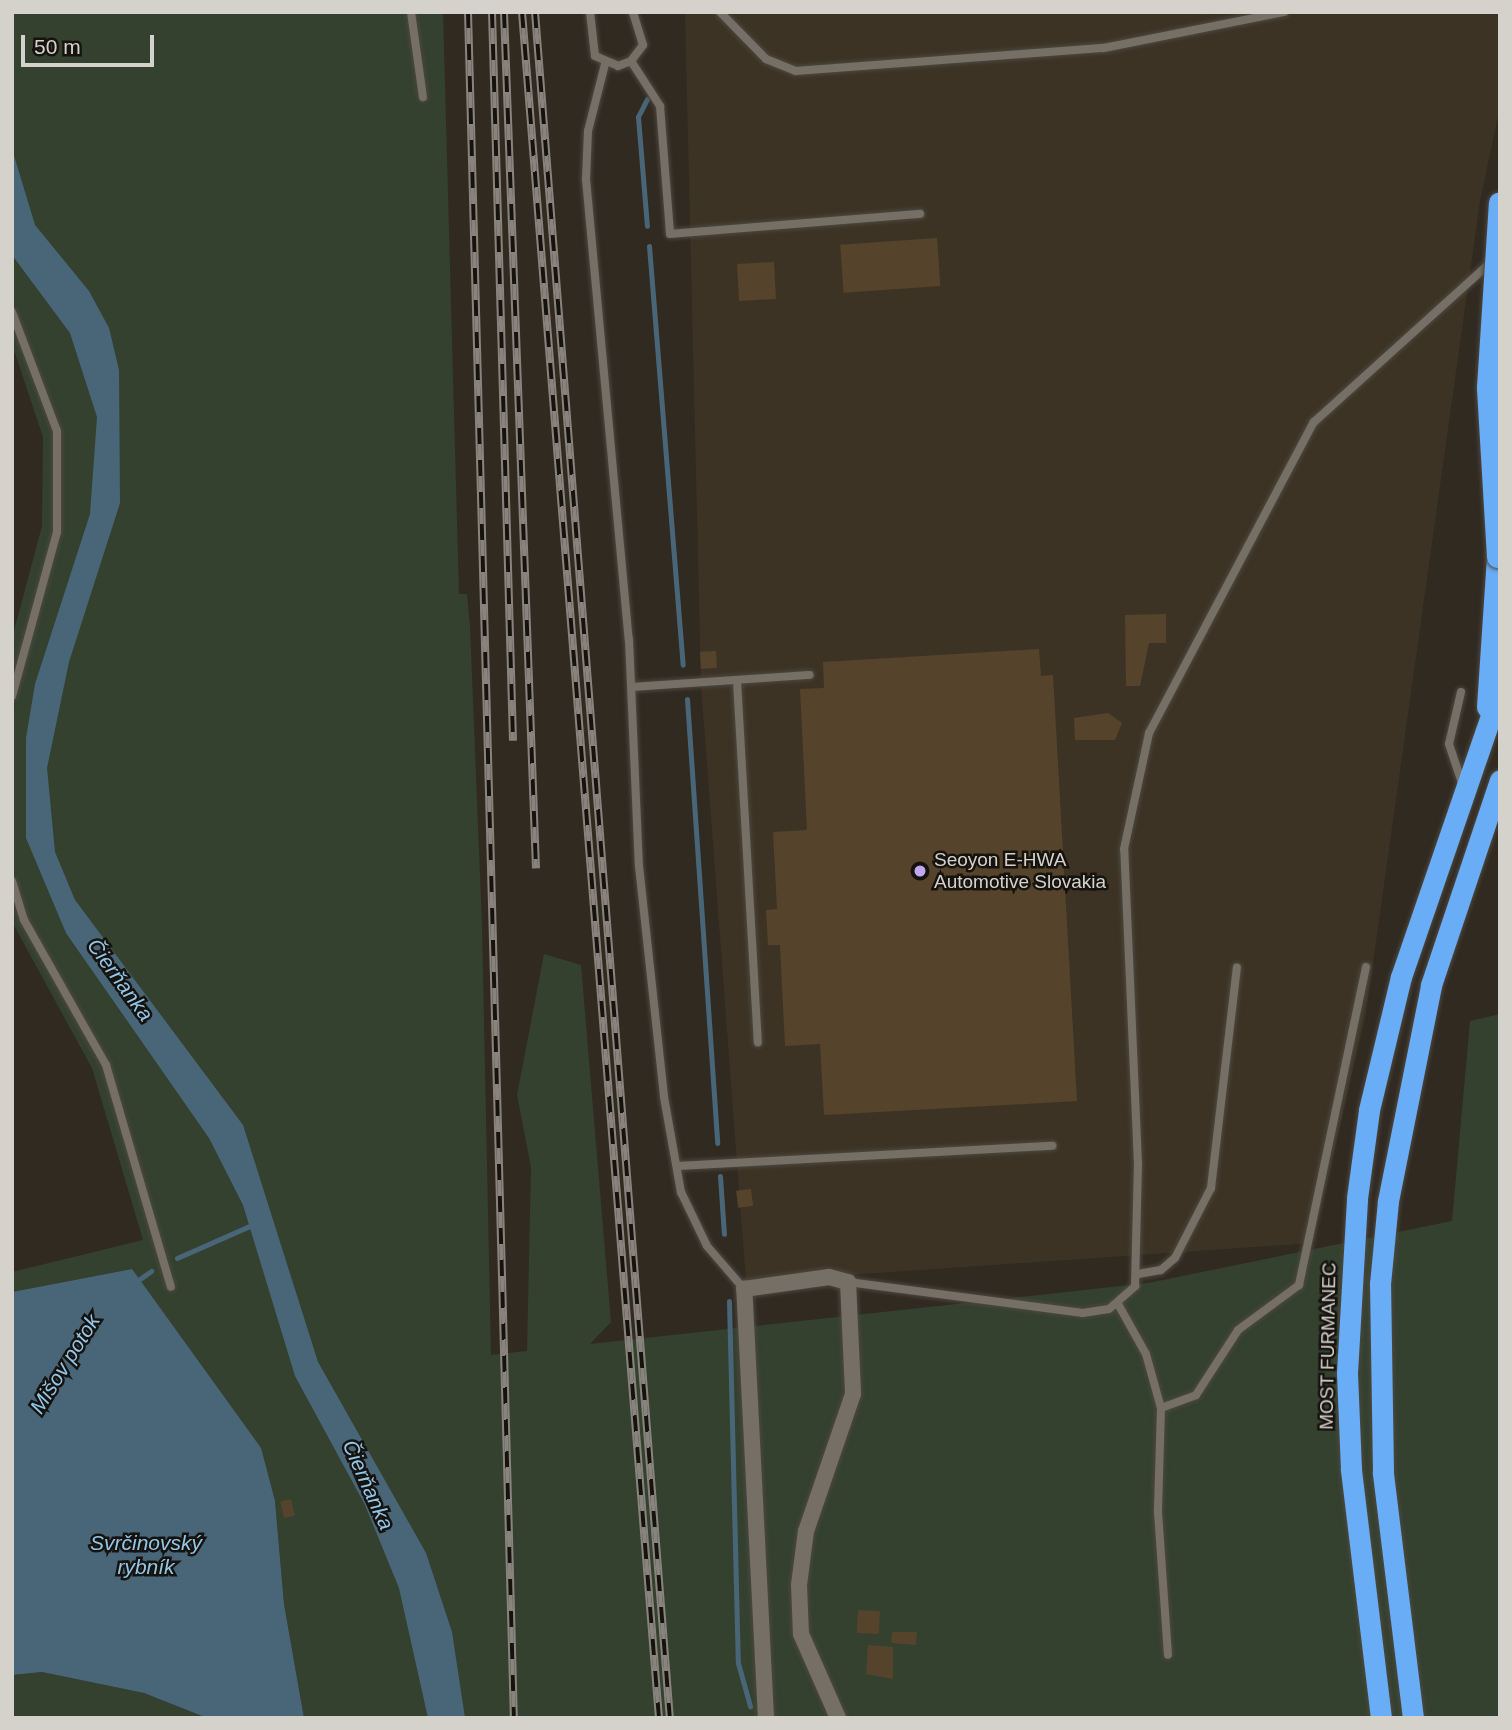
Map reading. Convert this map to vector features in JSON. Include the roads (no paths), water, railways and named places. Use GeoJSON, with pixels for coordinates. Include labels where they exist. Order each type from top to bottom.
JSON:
{"type":"FeatureCollection","features":[{"type":"Feature","properties":{"kind":"highway"},"geometry":{"type":"LineString","coordinates":[[1485,734],[1497,557],[1487,364],[1500,197]]}},
{"type":"Feature","properties":{"kind":"highway"},"geometry":{"type":"LineString","coordinates":[[1485,734],[1500,690]]}},
{"type":"Feature","properties":{"kind":"highway","name":"MOST FURMANEC"},"geometry":{"type":"LineString","coordinates":[[1381,1718],[1352,1482],[1349,1281],[1369,1110],[1401,977],[1485,734]]}},
{"type":"Feature","properties":{"kind":"highway"},"geometry":{"type":"LineString","coordinates":[[1413,1718],[1387,1530],[1379,1379],[1380,1284],[1400,1114],[1431,985],[1500,779]]}},
{"type":"Feature","properties":{"kind":"street"},"geometry":{"type":"LineString","coordinates":[[766,1718],[744,1289],[829,1277],[848,1282],[853,1394],[806,1531],[799,1585],[801,1634],[838,1718]]}},
{"type":"Feature","properties":{"kind":"lane"},"geometry":{"type":"LineString","coordinates":[[411,12],[423,97]]}},
{"type":"Feature","properties":{"kind":"lane"},"geometry":{"type":"LineString","coordinates":[[590,12],[592,48],[605,64]]}},
{"type":"Feature","properties":{"kind":"lane"},"geometry":{"type":"LineString","coordinates":[[605,64],[632,61],[643,45],[633,12]]}},
{"type":"Feature","properties":{"kind":"lane"},"geometry":{"type":"LineString","coordinates":[[720,12],[766,59],[796,71],[1104,48],[1284,12]]}},
{"type":"Feature","properties":{"kind":"lane"},"geometry":{"type":"LineString","coordinates":[[632,61],[660,106],[670,234],[920,214]]}},
{"type":"Feature","properties":{"kind":"lane"},"geometry":{"type":"LineString","coordinates":[[605,64],[588,131],[586,179],[632,687],[639,866],[681,1192],[707,1246],[744,1289]]}},
{"type":"Feature","properties":{"kind":"lane"},"geometry":{"type":"LineString","coordinates":[[1138,1274],[1124,849],[1149,733],[1314,422],[1451,292],[1500,255]]}},
{"type":"Feature","properties":{"kind":"lane"},"geometry":{"type":"LineString","coordinates":[[12,312],[57,431],[57,519],[12,696]]}},
{"type":"Feature","properties":{"kind":"lane"},"geometry":{"type":"LineString","coordinates":[[632,687],[810,675]]}},
{"type":"Feature","properties":{"kind":"lane"},"geometry":{"type":"LineString","coordinates":[[737,681],[758,1042]]}},
{"type":"Feature","properties":{"kind":"lane"},"geometry":{"type":"LineString","coordinates":[[1461,692],[1449,744],[1464,789]]}},
{"type":"Feature","properties":{"kind":"lane"},"geometry":{"type":"LineString","coordinates":[[12,881],[24,920],[106,1065],[171,1287]]}},
{"type":"Feature","properties":{"kind":"lane"},"geometry":{"type":"LineString","coordinates":[[1161,1408],[1196,1395],[1238,1330],[1299,1285],[1366,967]]}},
{"type":"Feature","properties":{"kind":"lane"},"geometry":{"type":"LineString","coordinates":[[848,1282],[1083,1313],[1118,1304],[1138,1274],[1175,1258],[1211,1188],[1237,968]]}},
{"type":"Feature","properties":{"kind":"lane"},"geometry":{"type":"LineString","coordinates":[[677,1166],[1052,1146]]}},
{"type":"Feature","properties":{"kind":"lane"},"geometry":{"type":"LineString","coordinates":[[1118,1304],[1146,1354],[1161,1408],[1158,1512],[1168,1655]]}},
{"type":"Feature","properties":{"kind":"water","name":"Čierňanka"},"geometry":{"type":"Polygon","coordinates":[[[12,149],[35,225],[89,291],[109,328],[119,370],[120,503],[69,662],[47,768],[55,852],[75,900],[243,1125],[318,1362],[426,1553],[452,1632],[465,1718],[428,1718],[399,1588],[365,1505],[295,1376],[243,1205],[209,1138],[66,933],[26,838],[26,738],[35,684],[90,514],[97,417],[70,333],[12,255],[12,149]]]}},
{"type":"Feature","properties":{"kind":"water","name":"Svrčinovský rybník"},"geometry":{"type":"Polygon","coordinates":[[[132,1269],[261,1448],[275,1501],[284,1604],[304,1718],[207,1718],[144,1693],[42,1672],[12,1675],[12,1292],[132,1269]]]}},
{"type":"Feature","properties":{"kind":"waterway"},"geometry":{"type":"LineString","coordinates":[[647,99],[638,117],[647,226]]}},
{"type":"Feature","properties":{"kind":"waterway"},"geometry":{"type":"LineString","coordinates":[[649,246],[683,665]]}},
{"type":"Feature","properties":{"kind":"waterway"},"geometry":{"type":"LineString","coordinates":[[687,699],[717,1143]]}},
{"type":"Feature","properties":{"kind":"waterway"},"geometry":{"type":"LineString","coordinates":[[720,1176],[724,1234]]}},
{"type":"Feature","properties":{"kind":"waterway","name":"Mišov potok"},"geometry":{"type":"LineString","coordinates":[[177,1258],[254,1224]]}},
{"type":"Feature","properties":{"kind":"waterway","name":"Mišov potok"},"geometry":{"type":"LineString","coordinates":[[134,1283],[151,1271]]}},
{"type":"Feature","properties":{"kind":"waterway"},"geometry":{"type":"LineString","coordinates":[[729,1301],[738,1663],[750,1706]]}},
{"type":"Feature","properties":{"kind":"railway"},"geometry":{"type":"LineString","coordinates":[[468,12],[514,1718]]}},
{"type":"Feature","properties":{"kind":"railway"},"geometry":{"type":"LineString","coordinates":[[492,12],[513,741]]}},
{"type":"Feature","properties":{"kind":"railway"},"geometry":{"type":"LineString","coordinates":[[504,12],[536,868]]}},
{"type":"Feature","properties":{"kind":"railway"},"geometry":{"type":"LineString","coordinates":[[522,12],[659,1718]]}},
{"type":"Feature","properties":{"kind":"railway"},"geometry":{"type":"LineString","coordinates":[[535,12],[670,1718]]}},
{"type":"Feature","properties":{"kind":"place","name":"Seoyon E-HWA Automotive Slovakia"},"geometry":{"type":"Point","coordinates":[920,871]}}]}
